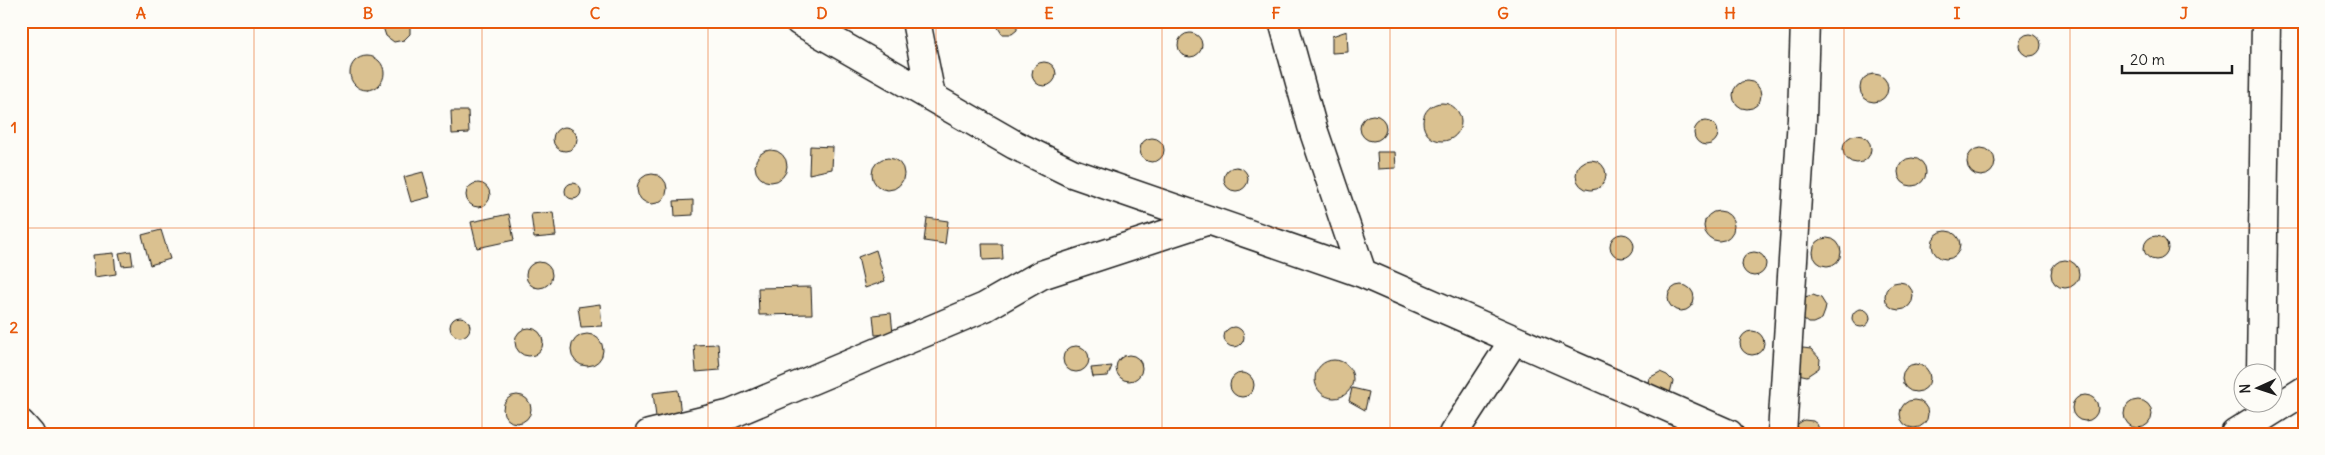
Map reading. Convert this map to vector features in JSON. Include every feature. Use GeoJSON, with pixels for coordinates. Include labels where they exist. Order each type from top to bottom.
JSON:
{"type":"FeatureCollection","features":[{"type":"Feature","properties":{"kind":"street"},"geometry":{"type":"LineString","coordinates":[[799,21],[1015,145],[1072,173],[1362,273],[1729,434]]}},
{"type":"Feature","properties":{"kind":"street"},"geometry":{"type":"LineString","coordinates":[[916,21],[930,96]]}},
{"type":"Feature","properties":{"kind":"street"},"geometry":{"type":"LineString","coordinates":[[1282,21],[1312,126],[1362,273]]}},
{"type":"Feature","properties":{"kind":"street"},"geometry":{"type":"LineString","coordinates":[[1782,434],[1802,118],[1805,21]]}},
{"type":"Feature","properties":{"kind":"street"},"geometry":{"type":"LineString","coordinates":[[2262,362],[2266,21]]}},
{"type":"Feature","properties":{"kind":"street"},"geometry":{"type":"LineString","coordinates":[[649,434],[731,414],[985,307],[1041,275],[1209,220]]}},
{"type":"Feature","properties":{"kind":"street"},"geometry":{"type":"LineString","coordinates":[[1453,434],[1514,340]]}},
{"type":"Feature","properties":{"kind":"street"},"geometry":{"type":"LineString","coordinates":[[2234,434],[2304,391]]}},
{"type":"Feature","properties":{"kind":"street"},"geometry":{"type":"LineString","coordinates":[[21,424],[30,434]]}},
{"type":"Feature","properties":{"kind":"building"},"geometry":{"type":"Polygon","coordinates":[[[385,21],[410,21],[410,34],[404,40],[394,42],[386,36],[383,27],[385,21]]]}},
{"type":"Feature","properties":{"kind":"building"},"geometry":{"type":"Polygon","coordinates":[[[998,21],[1017,21],[1017,30],[1012,34],[1002,34],[997,26],[998,21]]]}},
{"type":"Feature","properties":{"kind":"building"},"geometry":{"type":"Polygon","coordinates":[[[1347,31],[1348,52],[1332,53],[1332,36],[1347,31]]]}},
{"type":"Feature","properties":{"kind":"building"},"geometry":{"type":"Polygon","coordinates":[[[1190,33],[1195,34],[1201,40],[1201,50],[1195,56],[1190,57],[1185,56],[1179,50],[1178,45],[1179,40],[1185,34],[1190,33]]]}},
{"type":"Feature","properties":{"kind":"building"},"geometry":{"type":"Polygon","coordinates":[[[2030,34],[2038,37],[2041,45],[2038,53],[2030,56],[2022,53],[2019,45],[2022,37],[2030,34]]]}},
{"type":"Feature","properties":{"kind":"building"},"geometry":{"type":"Polygon","coordinates":[[[367,56],[374,57],[379,61],[383,66],[383,80],[379,85],[374,89],[367,90],[360,89],[355,85],[351,80],[350,73],[351,66],[355,61],[360,57],[367,56]]]}},
{"type":"Feature","properties":{"kind":"building"},"geometry":{"type":"Polygon","coordinates":[[[1044,62],[1053,65],[1056,74],[1053,83],[1044,86],[1035,83],[1032,74],[1035,65],[1044,62]]]}},
{"type":"Feature","properties":{"kind":"building"},"geometry":{"type":"Polygon","coordinates":[[[1874,74],[1884,78],[1888,88],[1884,98],[1874,102],[1864,98],[1860,88],[1864,78],[1874,74]]]}},
{"type":"Feature","properties":{"kind":"building"},"geometry":{"type":"Polygon","coordinates":[[[1747,81],[1757,85],[1761,95],[1757,105],[1747,109],[1737,105],[1733,95],[1737,85],[1747,81]]]}},
{"type":"Feature","properties":{"kind":"building"},"geometry":{"type":"Polygon","coordinates":[[[1442,103],[1449,104],[1455,109],[1460,115],[1460,129],[1455,135],[1449,140],[1442,141],[1435,140],[1429,135],[1424,129],[1423,122],[1424,115],[1429,109],[1435,104],[1442,103]]]}},
{"type":"Feature","properties":{"kind":"building"},"geometry":{"type":"Polygon","coordinates":[[[451,111],[468,111],[469,133],[452,134],[451,111]]]}},
{"type":"Feature","properties":{"kind":"building"},"geometry":{"type":"Polygon","coordinates":[[[1373,115],[1382,119],[1386,128],[1382,137],[1373,141],[1364,137],[1360,128],[1364,119],[1373,115]]]}},
{"type":"Feature","properties":{"kind":"building"},"geometry":{"type":"Polygon","coordinates":[[[1706,121],[1711,122],[1717,128],[1717,138],[1711,144],[1706,145],[1701,144],[1695,138],[1694,133],[1695,128],[1701,122],[1706,121]]]}},
{"type":"Feature","properties":{"kind":"building"},"geometry":{"type":"Polygon","coordinates":[[[565,127],[573,131],[577,139],[573,147],[565,151],[557,147],[553,139],[557,131],[565,127]]]}},
{"type":"Feature","properties":{"kind":"building"},"geometry":{"type":"Polygon","coordinates":[[[1857,135],[1867,139],[1871,149],[1867,159],[1857,163],[1847,159],[1843,149],[1847,139],[1857,135]]]}},
{"type":"Feature","properties":{"kind":"building"},"geometry":{"type":"Polygon","coordinates":[[[1152,138],[1157,139],[1163,145],[1163,155],[1157,161],[1152,162],[1147,161],[1141,155],[1140,150],[1141,145],[1147,139],[1152,138]]]}},
{"type":"Feature","properties":{"kind":"building"},"geometry":{"type":"Polygon","coordinates":[[[810,146],[833,147],[832,169],[809,174],[810,146]]]}},
{"type":"Feature","properties":{"kind":"building"},"geometry":{"type":"Polygon","coordinates":[[[1981,148],[1991,152],[1995,162],[1991,172],[1981,176],[1971,172],[1967,162],[1971,152],[1981,148]]]}},
{"type":"Feature","properties":{"kind":"building"},"geometry":{"type":"Polygon","coordinates":[[[771,150],[777,151],[782,155],[786,160],[786,172],[782,177],[777,181],[771,182],[765,181],[760,177],[756,172],[755,166],[756,160],[760,155],[765,151],[771,150]]]}},
{"type":"Feature","properties":{"kind":"building"},"geometry":{"type":"Polygon","coordinates":[[[1377,152],[1395,152],[1396,168],[1378,169],[1377,152]]]}},
{"type":"Feature","properties":{"kind":"building"},"geometry":{"type":"Polygon","coordinates":[[[888,158],[899,163],[904,174],[899,185],[888,190],[877,185],[872,174],[877,163],[888,158]]]}},
{"type":"Feature","properties":{"kind":"building"},"geometry":{"type":"Polygon","coordinates":[[[1912,158],[1922,162],[1926,172],[1922,182],[1912,186],[1902,182],[1898,172],[1902,162],[1912,158]]]}},
{"type":"Feature","properties":{"kind":"building"},"geometry":{"type":"Polygon","coordinates":[[[1591,160],[1602,164],[1606,175],[1602,186],[1591,190],[1580,186],[1576,175],[1580,164],[1591,160]]]}},
{"type":"Feature","properties":{"kind":"building"},"geometry":{"type":"Polygon","coordinates":[[[1231,167],[1241,167],[1248,174],[1248,184],[1241,191],[1231,191],[1224,184],[1224,174],[1231,167]]]}},
{"type":"Feature","properties":{"kind":"building"},"geometry":{"type":"Polygon","coordinates":[[[423,172],[430,197],[411,202],[404,177],[423,172]]]}},
{"type":"Feature","properties":{"kind":"building"},"geometry":{"type":"Polygon","coordinates":[[[652,174],[658,175],[666,183],[666,195],[658,203],[652,204],[646,203],[638,195],[637,189],[638,183],[646,175],[652,174]]]}},
{"type":"Feature","properties":{"kind":"building"},"geometry":{"type":"Polygon","coordinates":[[[473,183],[483,183],[490,190],[490,200],[483,207],[473,207],[466,200],[466,190],[473,183]]]}},
{"type":"Feature","properties":{"kind":"building"},"geometry":{"type":"Polygon","coordinates":[[[573,183],[579,185],[581,191],[579,197],[573,199],[567,197],[565,191],[567,185],[573,183]]]}},
{"type":"Feature","properties":{"kind":"building"},"geometry":{"type":"Polygon","coordinates":[[[693,200],[693,215],[675,216],[674,201],[693,200]]]}},
{"type":"Feature","properties":{"kind":"building"},"geometry":{"type":"Polygon","coordinates":[[[1719,211],[1725,212],[1733,220],[1733,232],[1725,240],[1719,241],[1713,240],[1705,232],[1704,226],[1705,220],[1713,212],[1719,211]]]}},
{"type":"Feature","properties":{"kind":"building"},"geometry":{"type":"Polygon","coordinates":[[[553,212],[556,236],[534,238],[531,214],[553,212]]]}},
{"type":"Feature","properties":{"kind":"building"},"geometry":{"type":"Polygon","coordinates":[[[509,214],[514,240],[477,248],[471,222],[509,214]]]}},
{"type":"Feature","properties":{"kind":"building"},"geometry":{"type":"Polygon","coordinates":[[[927,218],[948,221],[945,244],[924,241],[927,218]]]}},
{"type":"Feature","properties":{"kind":"building"},"geometry":{"type":"Polygon","coordinates":[[[161,230],[170,259],[150,265],[142,235],[161,230]]]}},
{"type":"Feature","properties":{"kind":"building"},"geometry":{"type":"Polygon","coordinates":[[[1946,231],[1956,235],[1960,245],[1956,255],[1946,259],[1936,255],[1932,245],[1936,235],[1946,231]]]}},
{"type":"Feature","properties":{"kind":"building"},"geometry":{"type":"Polygon","coordinates":[[[1622,234],[1631,237],[1634,246],[1631,255],[1622,258],[1613,255],[1610,246],[1613,237],[1622,234]]]}},
{"type":"Feature","properties":{"kind":"building"},"geometry":{"type":"Polygon","coordinates":[[[2156,236],[2164,240],[2168,248],[2164,256],[2156,260],[2148,256],[2144,248],[2148,240],[2156,236]]]}},
{"type":"Feature","properties":{"kind":"building"},"geometry":{"type":"Polygon","coordinates":[[[1827,238],[1837,242],[1841,252],[1837,262],[1827,266],[1817,262],[1813,252],[1817,242],[1827,238]]]}},
{"type":"Feature","properties":{"kind":"building"},"geometry":{"type":"Polygon","coordinates":[[[982,244],[1002,244],[1003,259],[983,260],[982,244]]]}},
{"type":"Feature","properties":{"kind":"building"},"geometry":{"type":"Polygon","coordinates":[[[876,250],[885,281],[865,288],[858,257],[876,250]]]}},
{"type":"Feature","properties":{"kind":"building"},"geometry":{"type":"Polygon","coordinates":[[[131,251],[133,265],[122,266],[119,253],[131,251]]]}},
{"type":"Feature","properties":{"kind":"building"},"geometry":{"type":"Polygon","coordinates":[[[1754,252],[1763,255],[1766,264],[1763,273],[1754,276],[1745,273],[1742,264],[1745,255],[1754,252]]]}},
{"type":"Feature","properties":{"kind":"building"},"geometry":{"type":"Polygon","coordinates":[[[114,253],[116,274],[95,277],[93,255],[114,253]]]}},
{"type":"Feature","properties":{"kind":"building"},"geometry":{"type":"Polygon","coordinates":[[[2065,260],[2075,264],[2079,274],[2075,284],[2065,288],[2055,284],[2051,274],[2055,264],[2065,260]]]}},
{"type":"Feature","properties":{"kind":"building"},"geometry":{"type":"Polygon","coordinates":[[[539,262],[548,266],[552,275],[548,284],[539,288],[530,284],[526,275],[530,266],[539,262]]]}},
{"type":"Feature","properties":{"kind":"building"},"geometry":{"type":"Polygon","coordinates":[[[1899,282],[1909,286],[1913,296],[1909,306],[1899,310],[1889,306],[1885,296],[1889,286],[1899,282]]]}},
{"type":"Feature","properties":{"kind":"building"},"geometry":{"type":"Polygon","coordinates":[[[1681,285],[1690,289],[1694,298],[1690,307],[1681,311],[1672,307],[1668,298],[1672,289],[1681,285]]]}},
{"type":"Feature","properties":{"kind":"building"},"geometry":{"type":"Polygon","coordinates":[[[811,287],[812,314],[759,315],[758,288],[811,287]]]}},
{"type":"Feature","properties":{"kind":"building"},"geometry":{"type":"Polygon","coordinates":[[[1813,295],[1821,298],[1826,306],[1822,319],[1808,323],[1800,317],[1804,297],[1813,295]]]}},
{"type":"Feature","properties":{"kind":"building"},"geometry":{"type":"Polygon","coordinates":[[[600,304],[602,326],[581,327],[578,307],[600,304]]]}},
{"type":"Feature","properties":{"kind":"building"},"geometry":{"type":"Polygon","coordinates":[[[1861,309],[1867,312],[1870,318],[1867,324],[1861,327],[1855,324],[1852,318],[1855,312],[1861,309]]]}},
{"type":"Feature","properties":{"kind":"building"},"geometry":{"type":"Polygon","coordinates":[[[891,313],[893,334],[875,335],[873,315],[891,313]]]}},
{"type":"Feature","properties":{"kind":"building"},"geometry":{"type":"Polygon","coordinates":[[[460,317],[467,320],[470,327],[467,334],[460,337],[453,334],[450,327],[453,320],[460,317]]]}},
{"type":"Feature","properties":{"kind":"building"},"geometry":{"type":"Polygon","coordinates":[[[1234,327],[1241,330],[1244,337],[1241,344],[1234,347],[1227,344],[1224,337],[1227,330],[1234,327]]]}},
{"type":"Feature","properties":{"kind":"building"},"geometry":{"type":"Polygon","coordinates":[[[529,328],[539,332],[543,342],[539,352],[529,356],[519,352],[515,342],[519,332],[529,328]]]}},
{"type":"Feature","properties":{"kind":"building"},"geometry":{"type":"Polygon","coordinates":[[[1752,331],[1761,334],[1764,343],[1761,352],[1752,355],[1743,352],[1740,343],[1743,334],[1752,331]]]}},
{"type":"Feature","properties":{"kind":"building"},"geometry":{"type":"Polygon","coordinates":[[[587,334],[593,335],[598,339],[602,344],[602,356],[598,361],[593,365],[587,366],[581,365],[576,361],[572,356],[571,350],[572,344],[576,339],[581,335],[587,334]]]}},
{"type":"Feature","properties":{"kind":"building"},"geometry":{"type":"Polygon","coordinates":[[[718,344],[720,370],[696,372],[694,345],[718,344]]]}},
{"type":"Feature","properties":{"kind":"building"},"geometry":{"type":"Polygon","coordinates":[[[1076,346],[1085,350],[1089,359],[1085,368],[1076,372],[1067,368],[1063,359],[1067,350],[1076,346]]]}},
{"type":"Feature","properties":{"kind":"building"},"geometry":{"type":"Polygon","coordinates":[[[1803,348],[1811,349],[1820,359],[1819,368],[1807,376],[1798,374],[1798,350],[1803,348]]]}},
{"type":"Feature","properties":{"kind":"building"},"geometry":{"type":"Polygon","coordinates":[[[1129,355],[1138,359],[1142,368],[1138,377],[1129,381],[1120,377],[1116,368],[1120,359],[1129,355]]]}},
{"type":"Feature","properties":{"kind":"building"},"geometry":{"type":"Polygon","coordinates":[[[1334,360],[1347,366],[1353,379],[1347,392],[1334,398],[1321,392],[1315,379],[1321,366],[1334,360]]]}},
{"type":"Feature","properties":{"kind":"building"},"geometry":{"type":"Polygon","coordinates":[[[1916,364],[1926,368],[1930,378],[1926,388],[1916,392],[1906,388],[1902,378],[1906,368],[1916,364]]]}},
{"type":"Feature","properties":{"kind":"building"},"geometry":{"type":"Polygon","coordinates":[[[1112,366],[1108,376],[1093,377],[1091,368],[1112,366]]]}},
{"type":"Feature","properties":{"kind":"building"},"geometry":{"type":"Polygon","coordinates":[[[1660,372],[1667,375],[1673,381],[1670,393],[1647,387],[1649,378],[1660,372]]]}},
{"type":"Feature","properties":{"kind":"building"},"geometry":{"type":"Polygon","coordinates":[[[1242,373],[1251,376],[1254,385],[1251,394],[1242,397],[1233,394],[1230,385],[1233,376],[1242,373]]]}},
{"type":"Feature","properties":{"kind":"building"},"geometry":{"type":"Polygon","coordinates":[[[1352,388],[1369,392],[1365,410],[1349,401],[1352,388]]]}},
{"type":"Feature","properties":{"kind":"building"},"geometry":{"type":"Polygon","coordinates":[[[678,390],[681,415],[656,417],[653,393],[678,390]]]}},
{"type":"Feature","properties":{"kind":"building"},"geometry":{"type":"Polygon","coordinates":[[[517,395],[527,399],[531,409],[527,419],[517,423],[507,419],[503,409],[507,399],[517,395]]]}},
{"type":"Feature","properties":{"kind":"building"},"geometry":{"type":"Polygon","coordinates":[[[2085,395],[2094,399],[2098,408],[2094,417],[2085,421],[2076,417],[2072,408],[2076,399],[2085,395]]]}},
{"type":"Feature","properties":{"kind":"building"},"geometry":{"type":"Polygon","coordinates":[[[1914,400],[1924,404],[1928,414],[1924,424],[1914,428],[1904,424],[1900,414],[1904,404],[1914,400]]]}},
{"type":"Feature","properties":{"kind":"building"},"geometry":{"type":"Polygon","coordinates":[[[2138,400],[2148,404],[2152,414],[2148,424],[2138,428],[2128,424],[2124,414],[2128,404],[2138,400]]]}},
{"type":"Feature","properties":{"kind":"building"},"geometry":{"type":"Polygon","coordinates":[[[1804,420],[1813,421],[1817,424],[1821,434],[1793,434],[1796,425],[1804,420]]]}}]}
